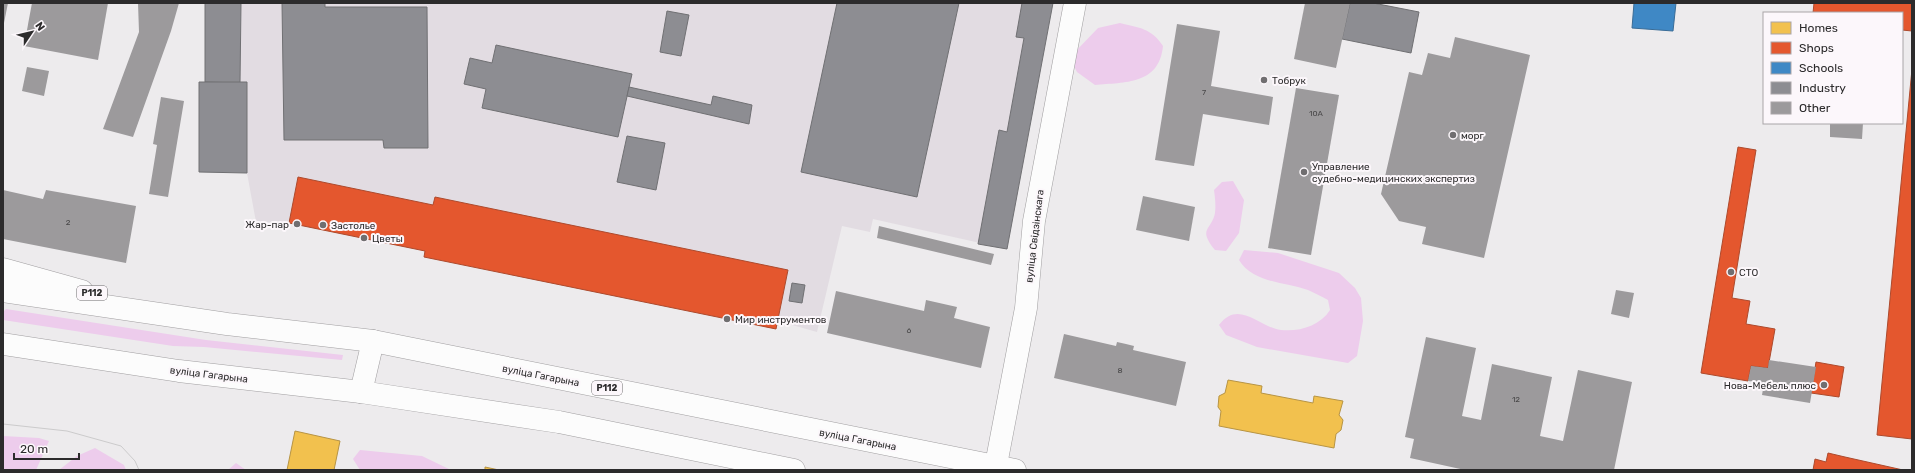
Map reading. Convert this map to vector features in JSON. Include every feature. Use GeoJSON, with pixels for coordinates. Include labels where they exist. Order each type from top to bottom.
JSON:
{"type":"FeatureCollection","features":[{"type":"Feature","properties":{"kind":"main road","name":"вуліца Свідзінскага"},"geometry":{"type":"LineString","coordinates":[[1002,469],[1026,308],[1034,221],[1075,3]]}},
{"type":"Feature","properties":{"kind":"main road","name":"вуліца Гагарына"},"geometry":{"type":"LineString","coordinates":[[3,269],[182,318]]}},
{"type":"Feature","properties":{"kind":"main road","name":"вуліца Гагарына"},"geometry":{"type":"LineString","coordinates":[[3,291],[182,318],[373,341],[1002,469]]}},
{"type":"Feature","properties":{"kind":"main road"},"geometry":{"type":"LineString","coordinates":[[361,392],[373,341]]}},
{"type":"Feature","properties":{"kind":"main road","name":"вуліца Гагарына"},"geometry":{"type":"LineString","coordinates":[[3,344],[179,371],[361,392],[558,422],[794,470]]}},
{"type":"Feature","properties":{"kind":"shaded area"},"geometry":{"type":"Polygon","coordinates":[[[241,3],[1053,3],[1007,249],[873,219],[870,232],[842,226],[817,332],[778,321],[776,329],[424,257],[425,251],[289,223],[256,222],[247,173],[247,83],[240,83],[241,3]]]}},
{"type":"Feature","properties":{"kind":"shaded area"},"geometry":{"type":"Polygon","coordinates":[[[1120,23],[1149,32],[1159,40],[1163,46],[1160,59],[1155,68],[1148,75],[1139,79],[1129,82],[1095,85],[1077,72],[1072,62],[1075,52],[1098,28],[1120,23]]]}},
{"type":"Feature","properties":{"kind":"shaded area"},"geometry":{"type":"Polygon","coordinates":[[[1233,181],[1244,200],[1239,233],[1226,251],[1215,250],[1206,233],[1215,213],[1214,190],[1222,182],[1233,181]]]}},
{"type":"Feature","properties":{"kind":"shaded area"},"geometry":{"type":"Polygon","coordinates":[[[1244,250],[1278,253],[1339,273],[1355,288],[1361,298],[1363,321],[1357,356],[1348,363],[1257,347],[1226,335],[1219,325],[1226,318],[1234,314],[1241,314],[1273,328],[1281,330],[1295,330],[1315,324],[1326,316],[1330,310],[1328,300],[1311,291],[1270,281],[1252,273],[1245,268],[1239,260],[1244,250]]]}},
{"type":"Feature","properties":{"kind":"shaded area"},"geometry":{"type":"Polygon","coordinates":[[[6,309],[206,340],[343,355],[342,360],[204,347],[173,346],[3,320],[3,312],[6,309]]]}},
{"type":"Feature","properties":{"kind":"shaded area"},"geometry":{"type":"Polygon","coordinates":[[[3,436],[39,438],[49,441],[36,470],[3,470],[3,436]]]}},
{"type":"Feature","properties":{"kind":"shaded area"},"geometry":{"type":"Polygon","coordinates":[[[95,448],[124,465],[126,470],[59,470],[77,456],[95,448]]]}},
{"type":"Feature","properties":{"kind":"shaded area"},"geometry":{"type":"Polygon","coordinates":[[[360,450],[422,456],[451,470],[360,470],[353,459],[360,450]]]}},
{"type":"Feature","properties":{"kind":"shaded area"},"geometry":{"type":"Polygon","coordinates":[[[236,463],[246,470],[228,470],[236,463]]]}},
{"type":"Feature","properties":{"kind":"building: Homes"},"geometry":{"type":"Polygon","coordinates":[[[1228,380],[1262,386],[1261,393],[1313,403],[1314,396],[1343,401],[1339,415],[1343,420],[1341,430],[1336,434],[1334,448],[1219,426],[1221,411],[1218,407],[1219,396],[1225,393],[1228,380]]]}},
{"type":"Feature","properties":{"kind":"building: Homes"},"geometry":{"type":"Polygon","coordinates":[[[295,431],[340,441],[334,470],[287,470],[295,431]]]}},
{"type":"Feature","properties":{"kind":"building: Homes"},"geometry":{"type":"Polygon","coordinates":[[[485,467],[499,470],[485,470],[485,467]]]}},
{"type":"Feature","properties":{"kind":"building: Shops"},"geometry":{"type":"Polygon","coordinates":[[[1814,3],[1912,3],[1912,31],[1903,30],[1903,12],[1813,12],[1814,3]]]}},
{"type":"Feature","properties":{"kind":"building: Shops"},"geometry":{"type":"Polygon","coordinates":[[[1912,69],[1912,439],[1877,435],[1912,69]]]}},
{"type":"Feature","properties":{"kind":"building: Shops"},"geometry":{"type":"Polygon","coordinates":[[[1738,147],[1756,150],[1732,298],[1750,301],[1746,324],[1775,329],[1768,368],[1751,366],[1748,381],[1701,373],[1738,147]]]}},
{"type":"Feature","properties":{"kind":"building: Shops"},"geometry":{"type":"Polygon","coordinates":[[[298,177],[433,205],[435,197],[788,270],[776,329],[424,257],[425,251],[289,223],[298,177]]]}},
{"type":"Feature","properties":{"kind":"building: Shops"},"geometry":{"type":"Polygon","coordinates":[[[1816,362],[1844,367],[1839,397],[1811,393],[1816,362]]]}},
{"type":"Feature","properties":{"kind":"building: Shops"},"geometry":{"type":"Polygon","coordinates":[[[1828,453],[1903,470],[1813,470],[1815,459],[1826,462],[1828,453]]]}},
{"type":"Feature","properties":{"kind":"building: Schools"},"geometry":{"type":"Polygon","coordinates":[[[1634,3],[1676,3],[1673,31],[1632,28],[1634,3]]]}},
{"type":"Feature","properties":{"kind":"building: Industry"},"geometry":{"type":"Polygon","coordinates":[[[205,3],[241,3],[240,83],[205,82],[205,3]]]}},
{"type":"Feature","properties":{"kind":"building: Industry"},"geometry":{"type":"Polygon","coordinates":[[[282,3],[325,3],[325,7],[427,7],[428,148],[384,148],[383,140],[284,140],[282,3]]]}},
{"type":"Feature","properties":{"kind":"building: Industry"},"geometry":{"type":"Polygon","coordinates":[[[837,3],[959,3],[917,197],[801,172],[837,3]]]}},
{"type":"Feature","properties":{"kind":"building: Industry"},"geometry":{"type":"Polygon","coordinates":[[[1022,3],[1053,3],[1007,249],[978,244],[999,130],[1007,132],[1024,38],[1016,37],[1022,3]]]}},
{"type":"Feature","properties":{"kind":"building: Industry"},"geometry":{"type":"Polygon","coordinates":[[[1350,3],[1373,3],[1419,12],[1411,53],[1342,39],[1350,3]]]}},
{"type":"Feature","properties":{"kind":"building: Industry"},"geometry":{"type":"Polygon","coordinates":[[[667,11],[689,15],[681,56],[660,52],[667,11]]]}},
{"type":"Feature","properties":{"kind":"building: Industry"},"geometry":{"type":"Polygon","coordinates":[[[496,45],[632,74],[618,137],[482,108],[486,89],[464,84],[470,58],[492,63],[496,45]]]}},
{"type":"Feature","properties":{"kind":"building: Industry"},"geometry":{"type":"Polygon","coordinates":[[[199,82],[247,82],[247,173],[199,172],[199,82]]]}},
{"type":"Feature","properties":{"kind":"building: Industry"},"geometry":{"type":"Polygon","coordinates":[[[629,87],[711,105],[713,96],[752,105],[749,124],[627,96],[629,87]]]}},
{"type":"Feature","properties":{"kind":"building: Industry"},"geometry":{"type":"Polygon","coordinates":[[[627,136],[665,143],[656,190],[617,182],[627,136]]]}},
{"type":"Feature","properties":{"kind":"building: Industry"},"geometry":{"type":"Polygon","coordinates":[[[792,283],[805,285],[802,303],[789,301],[792,283]]]}},
{"type":"Feature","properties":{"kind":"building: Other"},"geometry":{"type":"Polygon","coordinates":[[[3,3],[8,3],[4,23],[3,23],[3,3]]]}},
{"type":"Feature","properties":{"kind":"building: Other"},"geometry":{"type":"Polygon","coordinates":[[[32,3],[108,3],[98,60],[24,46],[32,3]]]}},
{"type":"Feature","properties":{"kind":"building: Other"},"geometry":{"type":"Polygon","coordinates":[[[138,3],[179,3],[171,31],[133,137],[103,129],[139,32],[138,3]]]}},
{"type":"Feature","properties":{"kind":"building: Other"},"geometry":{"type":"Polygon","coordinates":[[[1305,3],[1350,3],[1336,68],[1294,59],[1305,3]]]}},
{"type":"Feature","properties":{"kind":"building: Other"},"geometry":{"type":"Polygon","coordinates":[[[1177,24],[1220,31],[1211,86],[1273,97],[1269,125],[1203,114],[1194,166],[1155,160],[1177,24]]]}},
{"type":"Feature","properties":{"kind":"building: Other","name":"морг"},"geometry":{"type":"Polygon","coordinates":[[[1455,37],[1530,55],[1484,258],[1422,244],[1426,227],[1399,221],[1381,194],[1409,72],[1422,75],[1428,53],[1450,58],[1455,37]]]}},
{"type":"Feature","properties":{"kind":"building: Other"},"geometry":{"type":"Polygon","coordinates":[[[27,67],[49,71],[44,96],[22,91],[27,67]]]}},
{"type":"Feature","properties":{"kind":"building: Other","name":"Управление судебно-медицинских экспертиз"},"geometry":{"type":"Polygon","coordinates":[[[1296,88],[1339,95],[1311,255],[1268,248],[1296,88]]]}},
{"type":"Feature","properties":{"kind":"building: Other"},"geometry":{"type":"Polygon","coordinates":[[[161,97],[184,101],[168,197],[149,194],[157,145],[153,144],[161,97]]]}},
{"type":"Feature","properties":{"kind":"building: Other"},"geometry":{"type":"Polygon","coordinates":[[[1830,124],[1863,124],[1862,139],[1830,137],[1830,124]]]}},
{"type":"Feature","properties":{"kind":"building: Other"},"geometry":{"type":"Polygon","coordinates":[[[3,190],[43,199],[46,190],[136,206],[126,263],[3,239],[3,190]]]}},
{"type":"Feature","properties":{"kind":"building: Other"},"geometry":{"type":"Polygon","coordinates":[[[1143,196],[1195,207],[1189,241],[1136,230],[1143,196]]]}},
{"type":"Feature","properties":{"kind":"building: Other"},"geometry":{"type":"Polygon","coordinates":[[[879,226],[994,254],[991,265],[877,238],[879,226]]]}},
{"type":"Feature","properties":{"kind":"building: Other"},"geometry":{"type":"Polygon","coordinates":[[[1616,290],[1634,293],[1629,318],[1611,314],[1616,290]]]}},
{"type":"Feature","properties":{"kind":"building: Other"},"geometry":{"type":"Polygon","coordinates":[[[836,291],[924,311],[926,300],[957,307],[954,318],[990,327],[981,368],[827,333],[836,291]]]}},
{"type":"Feature","properties":{"kind":"building: Other"},"geometry":{"type":"Polygon","coordinates":[[[1064,334],[1116,346],[1117,342],[1126,344],[1134,346],[1133,350],[1186,362],[1176,406],[1054,378],[1064,334]]]}},
{"type":"Feature","properties":{"kind":"building: Other"},"geometry":{"type":"Polygon","coordinates":[[[1426,337],[1476,348],[1462,416],[1481,420],[1492,364],[1552,377],[1540,436],[1563,441],[1578,370],[1632,382],[1614,470],[1465,470],[1410,458],[1414,439],[1405,437],[1426,337]]]}},
{"type":"Feature","properties":{"kind":"building: Other"},"geometry":{"type":"Polygon","coordinates":[[[1769,360],[1816,367],[1810,403],[1762,395],[1764,383],[1748,381],[1751,366],[1768,368],[1769,360]]]}},
{"type":"Feature","properties":{"kind":"tram line"},"geometry":{"type":"LineString","coordinates":[[3,424],[67,431],[121,446],[135,461],[139,470]]}},
{"type":"Feature","properties":{"kind":"place","name":"Тобрук"},"geometry":{"type":"Point","coordinates":[1264,80]}},
{"type":"Feature","properties":{"kind":"place","name":"морг"},"geometry":{"type":"Point","coordinates":[1453,135]}},
{"type":"Feature","properties":{"kind":"place","name":"Управление судебно-медицинских экспертиз"},"geometry":{"type":"Point","coordinates":[1304,172]}},
{"type":"Feature","properties":{"kind":"place","name":"Жар-пар"},"geometry":{"type":"Point","coordinates":[297,224]}},
{"type":"Feature","properties":{"kind":"place","name":"Застолье"},"geometry":{"type":"Point","coordinates":[323,225]}},
{"type":"Feature","properties":{"kind":"place","name":"Цветы"},"geometry":{"type":"Point","coordinates":[364,238]}},
{"type":"Feature","properties":{"kind":"place","name":"СТО"},"geometry":{"type":"Point","coordinates":[1731,272]}},
{"type":"Feature","properties":{"kind":"place","name":"Мир инструментов"},"geometry":{"type":"Point","coordinates":[727,319]}},
{"type":"Feature","properties":{"kind":"place","name":"Нова-Мебель плюс"},"geometry":{"type":"Point","coordinates":[1824,385]}}]}
